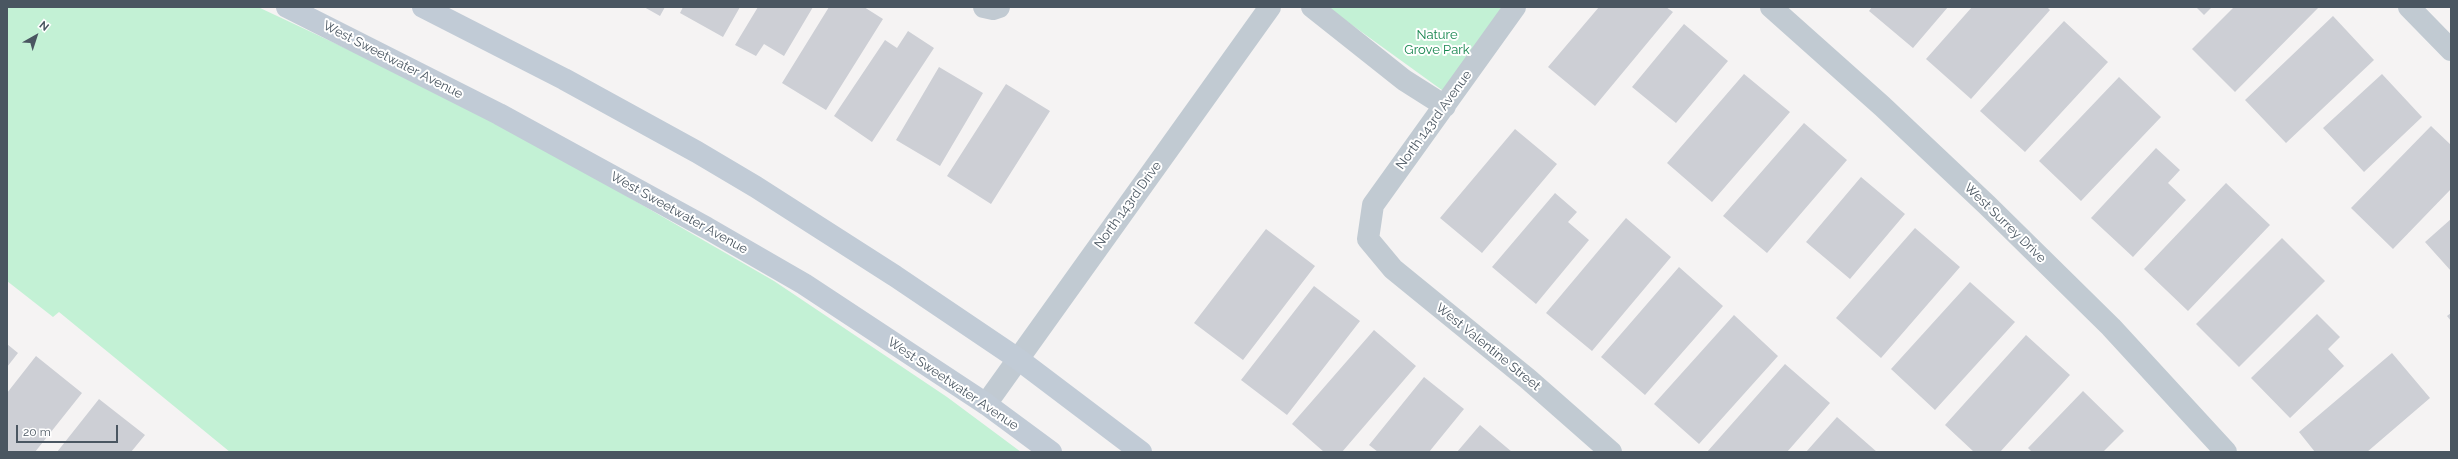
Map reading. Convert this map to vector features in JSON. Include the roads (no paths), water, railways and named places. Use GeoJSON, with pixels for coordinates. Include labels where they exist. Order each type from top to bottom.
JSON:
{"type":"FeatureCollection","features":[{"type":"Feature","properties":{"kind":"street","name":"West Sweetwater Avenue"},"geometry":{"type":"LineString","coordinates":[[287,7],[419,72],[707,228],[804,284],[986,404],[1051,452]]}},
{"type":"Feature","properties":{"kind":"street"},"geometry":{"type":"LineString","coordinates":[[423,7],[564,79],[697,152],[895,276],[1018,358],[1141,452]]}},
{"type":"Feature","properties":{"kind":"street","name":"North 143rd Drive"},"geometry":{"type":"LineString","coordinates":[[986,404],[1270,7]]}},
{"type":"Feature","properties":{"kind":"street"},"geometry":{"type":"LineString","coordinates":[[1312,7],[1404,80],[1445,106]]}},
{"type":"Feature","properties":{"kind":"street","name":"North 143rd Avenue"},"geometry":{"type":"LineString","coordinates":[[1368,238],[1373,205],[1515,7]]}},
{"type":"Feature","properties":{"kind":"street","name":"West Surrey Drive"},"geometry":{"type":"LineString","coordinates":[[1770,7],[1882,106],[1998,216],[2111,327],[2226,452]]}},
{"type":"Feature","properties":{"kind":"street"},"geometry":{"type":"LineString","coordinates":[[2409,7],[2451,50]]}},
{"type":"Feature","properties":{"kind":"street","name":"West Valentine Street"},"geometry":{"type":"LineString","coordinates":[[1368,238],[1393,269],[1528,379],[1611,452]]}},
{"type":"Feature","properties":{"kind":"park label","name":"Nature Grove Park"},"geometry":{"type":"Point","coordinates":[1437,42]}}]}
